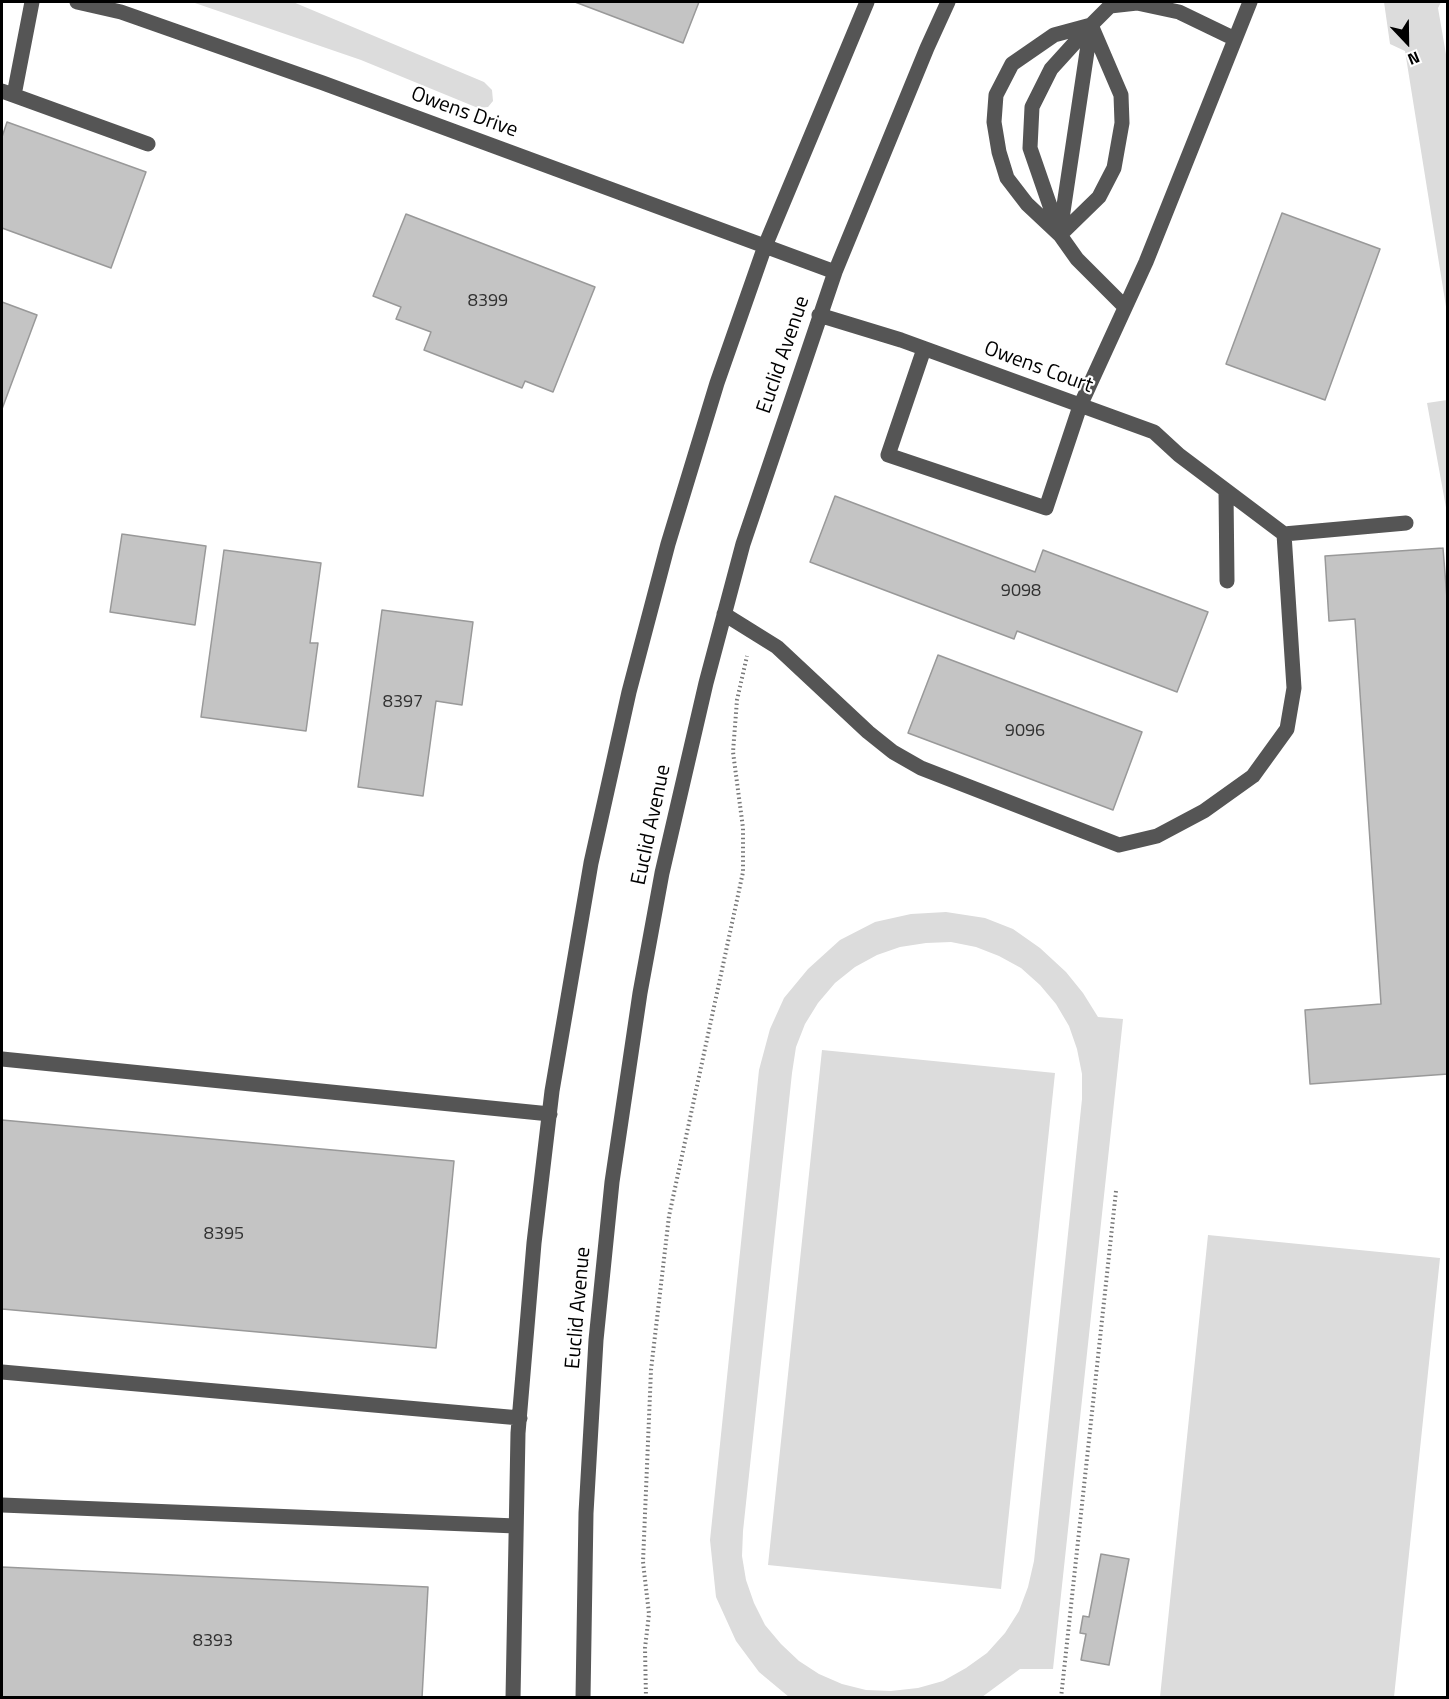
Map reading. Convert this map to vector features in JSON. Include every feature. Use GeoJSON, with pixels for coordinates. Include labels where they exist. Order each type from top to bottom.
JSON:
{"type":"FeatureCollection","features":[{"type":"Feature","properties":{"kind":"street"},"geometry":{"type":"LineString","coordinates":[[32,2],[8,93],[148,144]]}},
{"type":"Feature","properties":{"kind":"street","name":"Owens Drive"},"geometry":{"type":"LineString","coordinates":[[77,2],[122,12],[323,83],[835,272]]}},
{"type":"Feature","properties":{"kind":"street"},"geometry":{"type":"LineString","coordinates":[[513,1698],[520,1419],[534,1243],[550,1114],[582,911],[629,693],[668,544],[717,382],[765,246],[867,2]]}},
{"type":"Feature","properties":{"kind":"street","name":"Euclid Avenue"},"geometry":{"type":"LineString","coordinates":[[583,1698],[587,1502],[596,1340],[612,1182],[640,993],[662,873],[706,683],[743,544],[835,272],[948,2]]}},
{"type":"Feature","properties":{"kind":"street"},"geometry":{"type":"LineString","coordinates":[[924,349],[888,455],[1046,508],[1080,406],[1146,262],[1250,2]]}},
{"type":"Feature","properties":{"kind":"street"},"geometry":{"type":"LineString","coordinates":[[1060,235],[1030,148],[1032,107],[1052,69],[1110,6],[1137,3],[1179,12],[1235,39]]}},
{"type":"Feature","properties":{"kind":"street"},"geometry":{"type":"LineString","coordinates":[[1060,235],[1099,197],[1114,168],[1122,123],[1121,95],[1091,26]]}},
{"type":"Feature","properties":{"kind":"street"},"geometry":{"type":"LineString","coordinates":[[1091,26],[1054,35],[1012,64],[996,95],[994,122],[999,152],[1007,178],[1027,204],[1060,235],[1077,259],[1125,307]]}},
{"type":"Feature","properties":{"kind":"street"},"geometry":{"type":"LineString","coordinates":[[1060,235],[1091,26]]}},
{"type":"Feature","properties":{"kind":"street","name":"Owens Court"},"geometry":{"type":"LineString","coordinates":[[819,315],[924,349],[1154,432],[1179,455],[1284,534]]}},
{"type":"Feature","properties":{"kind":"street"},"geometry":{"type":"LineString","coordinates":[[1226,491],[1227,581]]}},
{"type":"Feature","properties":{"kind":"street"},"geometry":{"type":"LineString","coordinates":[[724,614],[777,647],[863,728],[893,752],[921,768],[1119,845],[1157,836],[1204,811],[1253,776],[1287,729],[1294,688],[1284,534],[1406,523]]}},
{"type":"Feature","properties":{"kind":"street"},"geometry":{"type":"LineString","coordinates":[[2,1059],[550,1114]]}},
{"type":"Feature","properties":{"kind":"street"},"geometry":{"type":"LineString","coordinates":[[2,1372],[520,1419]]}},
{"type":"Feature","properties":{"kind":"street"},"geometry":{"type":"LineString","coordinates":[[2,1505],[516,1526]]}},
{"type":"Feature","properties":{"kind":"path"},"geometry":{"type":"LineString","coordinates":[[646,1698],[645,1648],[649,1614],[643,1562],[651,1370],[669,1216],[743,872],[743,828],[735,779],[734,729],[739,685],[753,632]]}},
{"type":"Feature","properties":{"kind":"path"},"geometry":{"type":"LineString","coordinates":[[1061,1698],[1116,1191]]}},
{"type":"Feature","properties":{"kind":"shaded area"},"geometry":{"type":"Polygon","coordinates":[[[192,2],[293,2],[484,82],[492,90],[493,101],[488,107],[478,108],[361,60],[192,2]]]}},
{"type":"Feature","properties":{"kind":"shaded area"},"geometry":{"type":"Polygon","coordinates":[[[1384,2],[1441,2],[1438,8],[1448,66],[1447,313],[1405,51],[1390,44],[1384,2]]]}},
{"type":"Feature","properties":{"kind":"shaded area"},"geometry":{"type":"Polygon","coordinates":[[[1448,400],[1447,513],[1427,403],[1448,400]]]}},
{"type":"Feature","properties":{"kind":"shaded area"},"geometry":{"type":"Polygon","coordinates":[[[946,912],[985,918],[1013,929],[1040,948],[1066,972],[1098,1017],[1123,1019],[1053,1669],[1020,1669],[982,1697],[789,1697],[759,1672],[736,1641],[716,1597],[710,1540],[759,1070],[770,1029],[784,998],[808,969],[840,940],[875,922],[911,914],[946,912]],[[951,942],[900,947],[877,955],[855,967],[835,983],[818,1003],[805,1024],[796,1047],[792,1073],[742,1556],[746,1580],[754,1603],[765,1625],[781,1644],[799,1661],[819,1674],[842,1684],[866,1690],[891,1691],[918,1688],[943,1681],[987,1653],[1005,1633],[1019,1611],[1034,1561],[1082,1099],[1082,1074],[1069,1026],[1056,1004],[1021,968],[976,947],[951,942]]]}},
{"type":"Feature","properties":{"kind":"shaded area"},"geometry":{"type":"Polygon","coordinates":[[[822,1050],[1055,1073],[1001,1589],[768,1565],[822,1050]]]}},
{"type":"Feature","properties":{"kind":"shaded area"},"geometry":{"type":"Polygon","coordinates":[[[1208,1235],[1440,1258],[1394,1697],[1160,1697],[1208,1235]]]}},
{"type":"Feature","properties":{"kind":"building"},"geometry":{"type":"Polygon","coordinates":[[[575,2],[699,2],[683,43],[575,2]]]}},
{"type":"Feature","properties":{"kind":"building"},"geometry":{"type":"Polygon","coordinates":[[[7,122],[146,172],[111,268],[2,228],[2,137],[7,122]]]}},
{"type":"Feature","properties":{"kind":"building"},"geometry":{"type":"Polygon","coordinates":[[[1282,213],[1380,249],[1325,400],[1226,364],[1282,213]]]}},
{"type":"Feature","properties":{"kind":"building"},"geometry":{"type":"Polygon","coordinates":[[[406,214],[595,287],[553,392],[525,381],[522,388],[424,350],[431,332],[396,319],[401,307],[373,296],[406,214]]]}},
{"type":"Feature","properties":{"kind":"building"},"geometry":{"type":"Polygon","coordinates":[[[2,302],[37,315],[2,409],[2,302]]]}},
{"type":"Feature","properties":{"kind":"building"},"geometry":{"type":"Polygon","coordinates":[[[835,496],[1035,572],[1043,550],[1208,612],[1177,692],[1017,631],[1014,639],[810,562],[835,496]]]}},
{"type":"Feature","properties":{"kind":"building"},"geometry":{"type":"Polygon","coordinates":[[[122,534],[206,546],[195,625],[110,612],[122,534]]]}},
{"type":"Feature","properties":{"kind":"building"},"geometry":{"type":"Polygon","coordinates":[[[1443,548],[1448,611],[1448,1074],[1310,1084],[1305,1010],[1381,1004],[1355,619],[1329,621],[1325,556],[1443,548]]]}},
{"type":"Feature","properties":{"kind":"building"},"geometry":{"type":"Polygon","coordinates":[[[224,550],[321,563],[310,643],[318,643],[306,731],[201,717],[224,550]]]}},
{"type":"Feature","properties":{"kind":"building"},"geometry":{"type":"Polygon","coordinates":[[[382,610],[473,622],[462,705],[436,701],[423,796],[358,787],[382,610]]]}},
{"type":"Feature","properties":{"kind":"building"},"geometry":{"type":"Polygon","coordinates":[[[938,655],[1142,732],[1113,810],[908,733],[938,655]]]}},
{"type":"Feature","properties":{"kind":"building"},"geometry":{"type":"Polygon","coordinates":[[[2,1120],[454,1161],[436,1348],[2,1309],[2,1120]]]}},
{"type":"Feature","properties":{"kind":"building"},"geometry":{"type":"Polygon","coordinates":[[[1101,1554],[1129,1559],[1109,1665],[1081,1660],[1086,1634],[1080,1633],[1083,1616],[1089,1617],[1101,1554]]]}},
{"type":"Feature","properties":{"kind":"building"},"geometry":{"type":"Polygon","coordinates":[[[2,1567],[428,1587],[422,1698],[2,1698],[2,1567]]]}}]}
